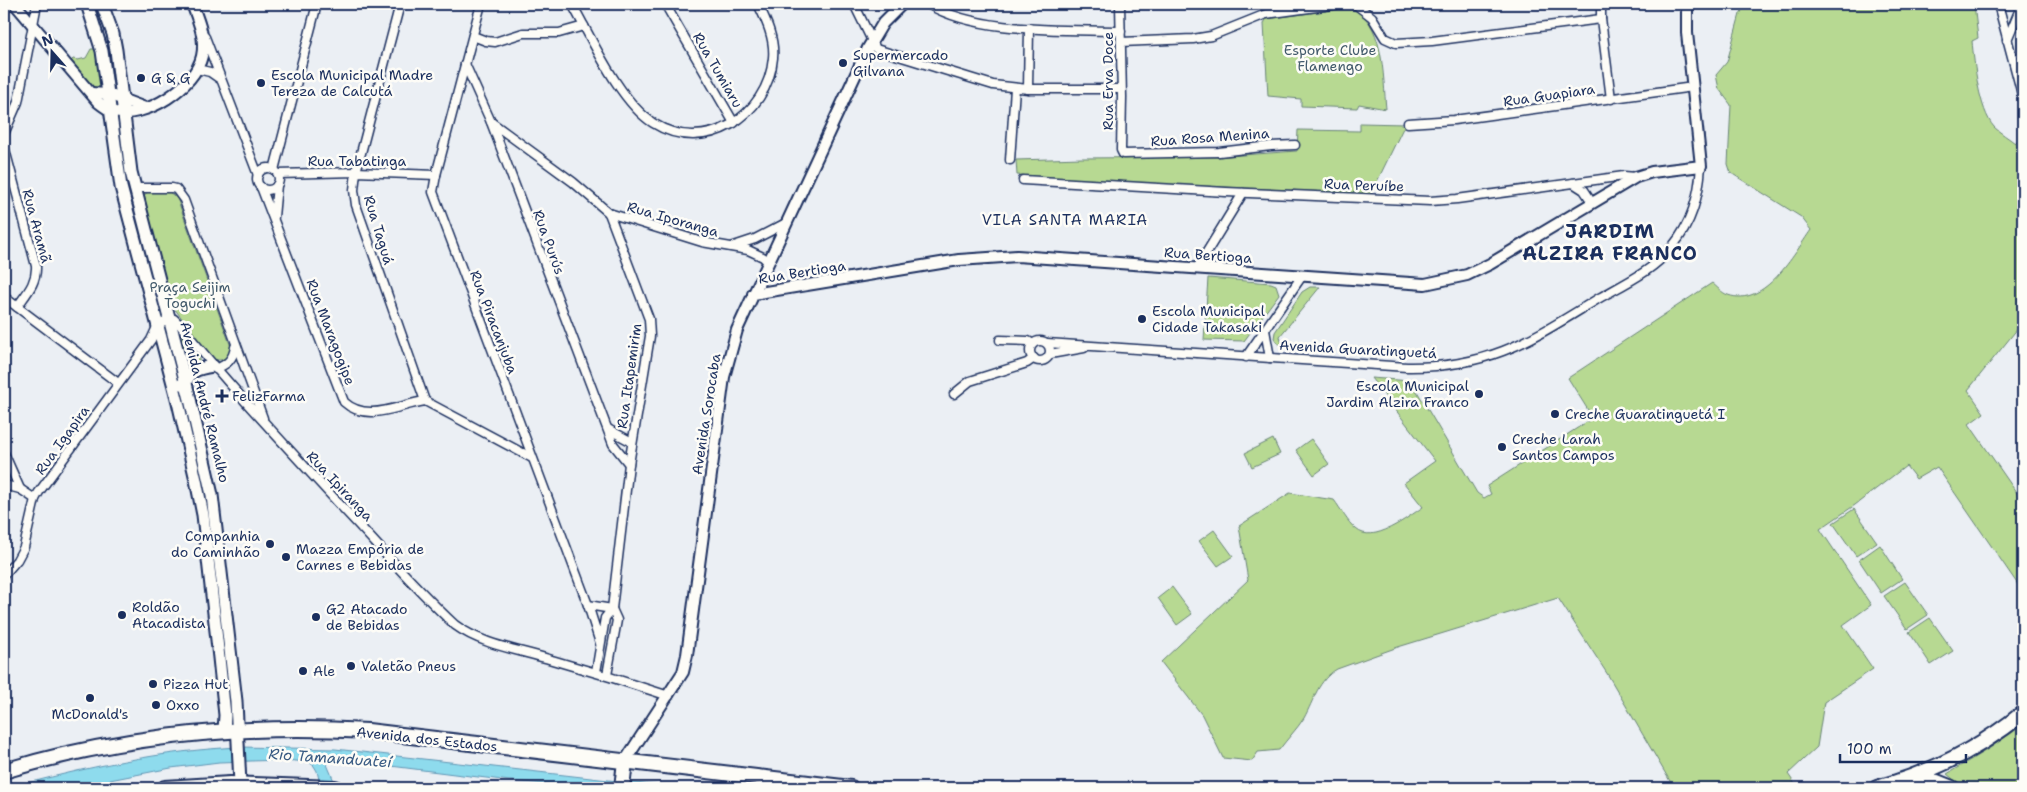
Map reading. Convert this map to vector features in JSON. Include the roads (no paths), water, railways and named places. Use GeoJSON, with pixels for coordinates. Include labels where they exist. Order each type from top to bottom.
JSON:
{"type":"FeatureCollection","features":[{"type":"Feature","properties":{"kind":"highway"},"geometry":{"type":"LineString","coordinates":[[1877,788],[1910,778],[1958,757],[2003,729],[2023,713]]}},
{"type":"Feature","properties":{"kind":"highway","name":"Avenida dos Estados"},"geometry":{"type":"LineString","coordinates":[[4,771],[109,746],[160,737],[224,731],[238,736],[308,728],[368,731],[624,775],[851,788]]}},
{"type":"Feature","properties":{"kind":"highway"},"geometry":{"type":"LineString","coordinates":[[165,788],[240,777],[335,788]]}},
{"type":"Feature","properties":{"kind":"highway"},"geometry":{"type":"LineString","coordinates":[[1910,778],[1937,782],[1952,788]]}},
{"type":"Feature","properties":{"kind":"main road","name":"Avenida André Ramalho"},"geometry":{"type":"LineString","coordinates":[[87,4],[102,51],[120,187],[173,384],[203,515],[222,688],[224,731]]}},
{"type":"Feature","properties":{"kind":"main road","name":"Avenida André Ramalho"},"geometry":{"type":"LineString","coordinates":[[102,4],[113,34],[116,50],[128,156],[134,188],[209,474],[214,504],[238,736],[240,777]]}},
{"type":"Feature","properties":{"kind":"main road"},"geometry":{"type":"LineString","coordinates":[[102,51],[116,50]]}},
{"type":"Feature","properties":{"kind":"main road"},"geometry":{"type":"LineString","coordinates":[[173,384],[177,385],[186,382],[192,373],[197,370],[215,367]]}},
{"type":"Feature","properties":{"kind":"street"},"geometry":{"type":"LineString","coordinates":[[15,4],[98,102],[110,110],[123,106],[146,108],[167,99],[176,92],[197,70],[203,48],[200,25]]}},
{"type":"Feature","properties":{"kind":"street"},"geometry":{"type":"LineString","coordinates":[[4,134],[18,102],[37,4]]}},
{"type":"Feature","properties":{"kind":"street"},"geometry":{"type":"LineString","coordinates":[[192,4],[258,175],[257,181],[261,188],[268,190],[277,185],[276,172],[317,4]]}},
{"type":"Feature","properties":{"kind":"street","name":"Rua Taguá"},"geometry":{"type":"LineString","coordinates":[[400,4],[356,172],[354,190],[356,205],[425,401]]}},
{"type":"Feature","properties":{"kind":"street","name":"Rua Piracanjuba"},"geometry":{"type":"LineString","coordinates":[[481,4],[436,174],[433,192],[588,604],[600,643]]}},
{"type":"Feature","properties":{"kind":"street"},"geometry":{"type":"LineString","coordinates":[[572,4],[619,86],[639,112],[663,129],[692,135],[715,131],[734,123],[756,103],[767,84],[771,71],[773,50],[771,37],[758,4]]}},
{"type":"Feature","properties":{"kind":"street","name":"Rua Tumiaru"},"geometry":{"type":"LineString","coordinates":[[666,4],[734,123]]}},
{"type":"Feature","properties":{"kind":"street"},"geometry":{"type":"LineString","coordinates":[[854,4],[876,49],[892,55],[978,81],[1016,88],[1120,89]]}},
{"type":"Feature","properties":{"kind":"street","name":"Avenida Sorocaba"},"geometry":{"type":"LineString","coordinates":[[624,775],[683,672],[687,655],[724,376],[737,330],[872,40],[887,17],[902,4]]}},
{"type":"Feature","properties":{"kind":"street"},"geometry":{"type":"LineString","coordinates":[[928,4],[940,10],[987,24],[1029,28],[1121,31]]}},
{"type":"Feature","properties":{"kind":"street","name":"Rua Erva Doce"},"geometry":{"type":"LineString","coordinates":[[1120,4],[1121,150],[1123,154],[1127,155]]}},
{"type":"Feature","properties":{"kind":"street"},"geometry":{"type":"LineString","coordinates":[[1270,4],[1273,13]]}},
{"type":"Feature","properties":{"kind":"street"},"geometry":{"type":"LineString","coordinates":[[1121,42],[1193,39],[1211,36],[1261,16],[1338,4]]}},
{"type":"Feature","properties":{"kind":"street"},"geometry":{"type":"LineString","coordinates":[[1355,4],[1372,16],[1385,38],[1396,43],[1432,41],[1601,19]]}},
{"type":"Feature","properties":{"kind":"street"},"geometry":{"type":"LineString","coordinates":[[1601,4],[1610,99]]}},
{"type":"Feature","properties":{"kind":"street","name":"Avenida Guaratinguetá"},"geometry":{"type":"LineString","coordinates":[[1047,343],[1425,368],[1469,363],[1514,348],[1645,271],[1665,255],[1686,228],[1699,188],[1701,166],[1687,4]]}},
{"type":"Feature","properties":{"kind":"street"},"geometry":{"type":"LineString","coordinates":[[1998,4],[2023,98]]}},
{"type":"Feature","properties":{"kind":"street"},"geometry":{"type":"LineString","coordinates":[[2007,40],[2022,4]]}},
{"type":"Feature","properties":{"kind":"street"},"geometry":{"type":"LineString","coordinates":[[473,36],[495,42],[523,33],[559,33],[584,26]]}},
{"type":"Feature","properties":{"kind":"street"},"geometry":{"type":"LineString","coordinates":[[1028,89],[1029,28]]}},
{"type":"Feature","properties":{"kind":"street","name":"Rua Purús"},"geometry":{"type":"LineString","coordinates":[[465,64],[491,122],[562,314],[608,429],[612,444],[630,464]]}},
{"type":"Feature","properties":{"kind":"street"},"geometry":{"type":"LineString","coordinates":[[197,70],[210,72],[221,79]]}},
{"type":"Feature","properties":{"kind":"street","name":"Rua Guapiara"},"geometry":{"type":"LineString","coordinates":[[1408,123],[1454,120],[1693,87]]}},
{"type":"Feature","properties":{"kind":"street"},"geometry":{"type":"LineString","coordinates":[[1010,160],[1016,88]]}},
{"type":"Feature","properties":{"kind":"street"},"geometry":{"type":"LineString","coordinates":[[91,93],[108,94],[123,106]]}},
{"type":"Feature","properties":{"kind":"street","name":"Rua Itapemirim"},"geometry":{"type":"LineString","coordinates":[[491,122],[573,182],[609,213],[647,312],[650,328],[632,442],[612,609],[605,618],[596,672]]}},
{"type":"Feature","properties":{"kind":"street","name":"Rua Rosa Menina"},"geometry":{"type":"LineString","coordinates":[[1127,155],[1219,152],[1295,145]]}},
{"type":"Feature","properties":{"kind":"street","name":"Rua Aramã"},"geometry":{"type":"LineString","coordinates":[[4,146],[37,275],[34,283],[17,307]]}},
{"type":"Feature","properties":{"kind":"street"},"geometry":{"type":"LineString","coordinates":[[252,161],[265,169],[276,172]]}},
{"type":"Feature","properties":{"kind":"street","name":"Rua Peruíbe"},"geometry":{"type":"LineString","coordinates":[[1024,180],[1243,193],[1430,201],[1458,199],[1701,166]]}},
{"type":"Feature","properties":{"kind":"street"},"geometry":{"type":"LineString","coordinates":[[258,175],[265,169]]}},
{"type":"Feature","properties":{"kind":"street","name":"Rua Tabatinga"},"geometry":{"type":"LineString","coordinates":[[276,172],[436,174]]}},
{"type":"Feature","properties":{"kind":"street","name":"Rua Bertioga"},"geometry":{"type":"LineString","coordinates":[[753,294],[950,262],[988,257],[1017,256],[1425,284],[1439,283],[1467,275],[1490,264],[1636,176]]}},
{"type":"Feature","properties":{"kind":"street"},"geometry":{"type":"LineString","coordinates":[[1573,183],[1584,190],[1592,202]]}},
{"type":"Feature","properties":{"kind":"street","name":"Rua Maragogipe"},"geometry":{"type":"LineString","coordinates":[[273,219],[277,185]]}},
{"type":"Feature","properties":{"kind":"street"},"geometry":{"type":"LineString","coordinates":[[134,188],[172,188],[176,189],[184,200],[264,422]]}},
{"type":"Feature","properties":{"kind":"street","name":"Rua Maragogipe"},"geometry":{"type":"LineString","coordinates":[[261,188],[344,402],[356,411],[374,413],[425,401]]}},
{"type":"Feature","properties":{"kind":"street"},"geometry":{"type":"LineString","coordinates":[[1197,268],[1243,193]]}},
{"type":"Feature","properties":{"kind":"street","name":"Rua Iporanga"},"geometry":{"type":"LineString","coordinates":[[609,213],[702,242],[757,253],[768,262]]}},
{"type":"Feature","properties":{"kind":"street","name":"Rua Iporanga"},"geometry":{"type":"LineString","coordinates":[[730,247],[755,239],[786,223]]}},
{"type":"Feature","properties":{"kind":"street"},"geometry":{"type":"LineString","coordinates":[[1246,357],[1302,276]]}},
{"type":"Feature","properties":{"kind":"street"},"geometry":{"type":"LineString","coordinates":[[4,297],[118,383]]}},
{"type":"Feature","properties":{"kind":"street"},"geometry":{"type":"LineString","coordinates":[[157,327],[169,318]]}},
{"type":"Feature","properties":{"kind":"street","name":"Rua Ipiranga"},"geometry":{"type":"LineString","coordinates":[[169,318],[174,319],[180,325],[264,422],[436,606],[464,631],[491,642],[607,675],[668,696]]}},
{"type":"Feature","properties":{"kind":"street","name":"Rua Igapira"},"geometry":{"type":"LineString","coordinates":[[5,571],[17,560],[24,547],[35,499],[151,340],[157,327]]}},
{"type":"Feature","properties":{"kind":"street"},"geometry":{"type":"LineString","coordinates":[[1265,330],[1270,358]]}},
{"type":"Feature","properties":{"kind":"street"},"geometry":{"type":"LineString","coordinates":[[1000,340],[1028,341],[1033,344]]}},
{"type":"Feature","properties":{"kind":"street"},"geometry":{"type":"LineString","coordinates":[[1040,340],[1047,343],[1050,346],[1048,358],[1041,361],[1034,358],[1030,351],[1033,344],[1040,340]]}},
{"type":"Feature","properties":{"kind":"street"},"geometry":{"type":"LineString","coordinates":[[215,367],[227,364],[232,359],[235,345]]}},
{"type":"Feature","properties":{"kind":"street","name":"Avenida Guaratinguetá"},"geometry":{"type":"LineString","coordinates":[[1050,354],[1088,347]]}},
{"type":"Feature","properties":{"kind":"street"},"geometry":{"type":"LineString","coordinates":[[954,394],[970,381],[1027,363],[1034,358]]}},
{"type":"Feature","properties":{"kind":"street"},"geometry":{"type":"LineString","coordinates":[[425,401],[532,458]]}},
{"type":"Feature","properties":{"kind":"street"},"geometry":{"type":"LineString","coordinates":[[608,429],[632,442]]}},
{"type":"Feature","properties":{"kind":"street"},"geometry":{"type":"LineString","coordinates":[[4,453],[20,489]]}},
{"type":"Feature","properties":{"kind":"street"},"geometry":{"type":"LineString","coordinates":[[4,485],[20,489],[35,499]]}},
{"type":"Feature","properties":{"kind":"street"},"geometry":{"type":"LineString","coordinates":[[588,604],[612,609]]}},
{"type":"Feature","properties":{"kind":"street","name":"Rua Itapemirim"},"geometry":{"type":"LineString","coordinates":[[607,675],[617,620],[612,609]]}},
{"type":"Feature","properties":{"kind":"water","name":"Rio Tamanduateí"},"geometry":{"type":"Polygon","coordinates":[[[241,747],[335,749],[679,788],[574,788],[335,759],[326,762],[337,788],[321,788],[317,771],[309,762],[283,760],[219,762],[171,768],[69,788],[9,788],[124,761],[182,752],[241,747]]]}},
{"type":"Feature","properties":{"kind":"place","name":"Supermercado Gilvana"},"geometry":{"type":"Point","coordinates":[843,63]}},
{"type":"Feature","properties":{"kind":"place","name":"G & G"},"geometry":{"type":"Point","coordinates":[141,78]}},
{"type":"Feature","properties":{"kind":"place","name":"Escola Municipal Madre Tereza de Calcutá"},"geometry":{"type":"Point","coordinates":[261,83]}},
{"type":"Feature","properties":{"kind":"place","name":"Escola Municipal Cidade Takasaki"},"geometry":{"type":"Point","coordinates":[1142,319]}},
{"type":"Feature","properties":{"kind":"place","name":"Escola Municipal Jardim Alzira Franco"},"geometry":{"type":"Point","coordinates":[1479,394]}},
{"type":"Feature","properties":{"kind":"place","name":"FelizFarma"},"geometry":{"type":"Point","coordinates":[222,396]}},
{"type":"Feature","properties":{"kind":"place","name":"Creche Guaratinguetá I"},"geometry":{"type":"Point","coordinates":[1555,414]}},
{"type":"Feature","properties":{"kind":"place","name":"Creche Larah Santos Campos"},"geometry":{"type":"Point","coordinates":[1502,447]}},
{"type":"Feature","properties":{"kind":"place","name":"Companhia do Caminhão"},"geometry":{"type":"Point","coordinates":[270,544]}},
{"type":"Feature","properties":{"kind":"place","name":"Mazza Empória de Carnes e Bebidas"},"geometry":{"type":"Point","coordinates":[286,557]}},
{"type":"Feature","properties":{"kind":"place","name":"Roldão Atacadista"},"geometry":{"type":"Point","coordinates":[122,615]}},
{"type":"Feature","properties":{"kind":"place","name":"G2 Atacado de Bebidas"},"geometry":{"type":"Point","coordinates":[316,617]}},
{"type":"Feature","properties":{"kind":"place","name":"Valetão Pneus"},"geometry":{"type":"Point","coordinates":[351,666]}},
{"type":"Feature","properties":{"kind":"place","name":"Ale"},"geometry":{"type":"Point","coordinates":[303,671]}},
{"type":"Feature","properties":{"kind":"place","name":"Pizza Hut"},"geometry":{"type":"Point","coordinates":[153,684]}},
{"type":"Feature","properties":{"kind":"place","name":"McDonald's"},"geometry":{"type":"Point","coordinates":[90,698]}},
{"type":"Feature","properties":{"kind":"place","name":"Oxxo"},"geometry":{"type":"Point","coordinates":[156,705]}},
{"type":"Feature","properties":{"kind":"district","name":"VILA SANTA MARIA"},"geometry":{"type":"Point","coordinates":[1065,220]}},
{"type":"Feature","properties":{"kind":"district","name":"JARDIM ALZIRA FRANCO"},"geometry":{"type":"Point","coordinates":[1610,242]}},
{"type":"Feature","properties":{"kind":"park label","name":"Esporte Clube Flamengo"},"geometry":{"type":"Point","coordinates":[1330,58]}},
{"type":"Feature","properties":{"kind":"park label","name":"Praça Seijim Toguchi"},"geometry":{"type":"Point","coordinates":[190,296]}}]}
